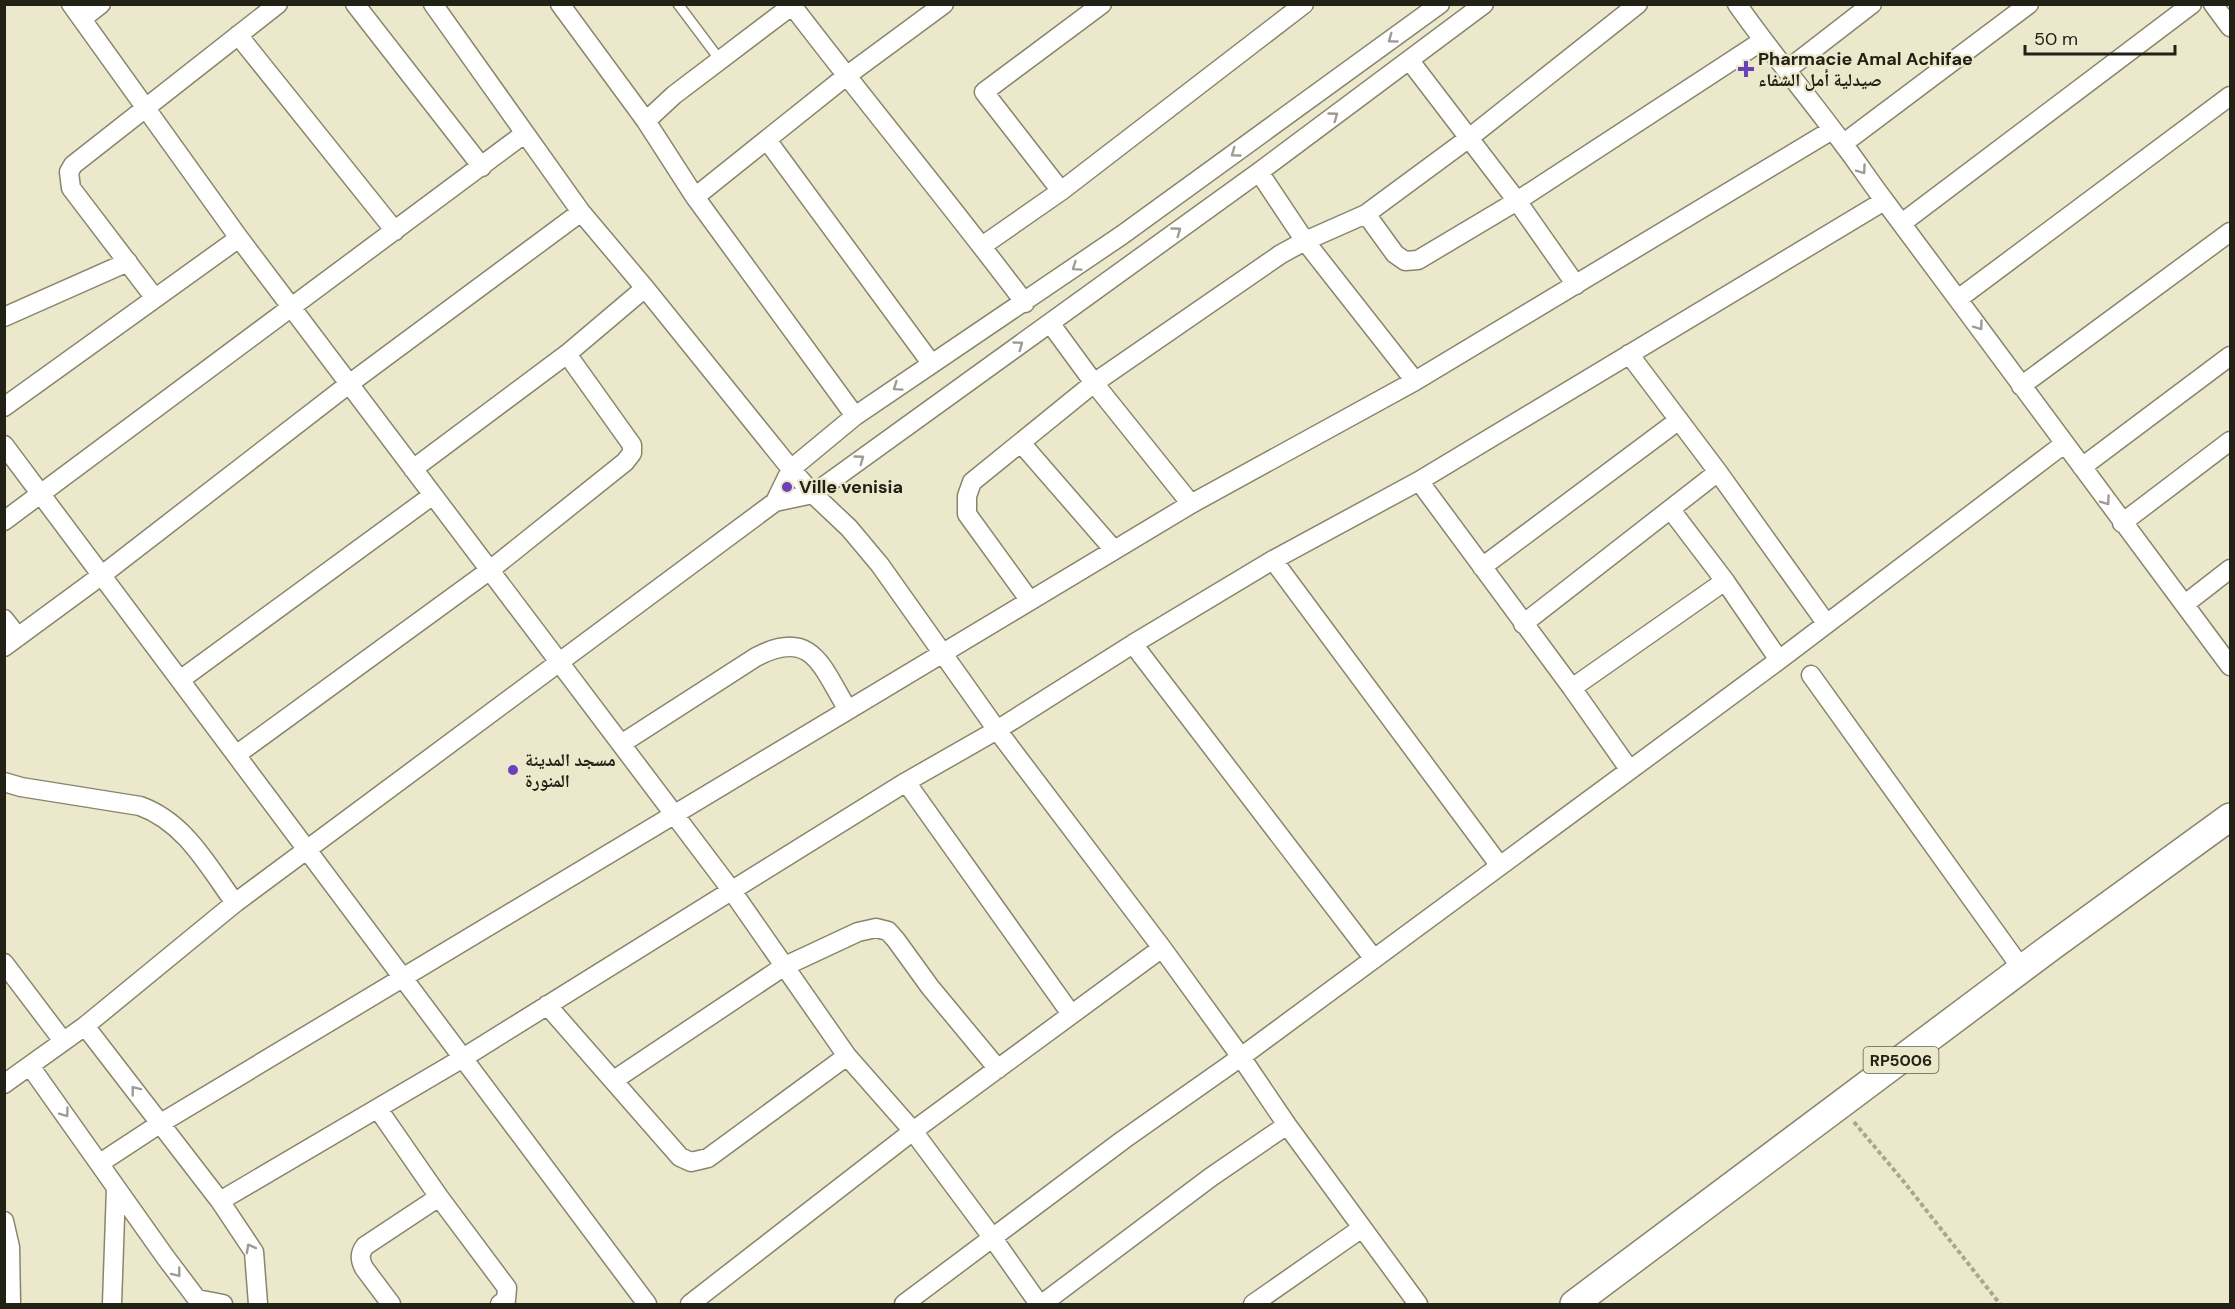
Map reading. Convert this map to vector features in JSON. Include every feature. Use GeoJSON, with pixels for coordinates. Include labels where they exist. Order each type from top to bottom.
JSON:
{"type":"FeatureCollection","features":[{"type":"Feature","properties":{"kind":"main road","name":"RP5006"},"geometry":{"type":"LineString","coordinates":[[1574,1305],[2022,969],[2230,817]]}},
{"type":"Feature","properties":{"kind":"street"},"geometry":{"type":"LineString","coordinates":[[101,4],[76,12],[239,238],[732,891],[847,1056],[913,1131],[1040,1305],[1211,1177],[1287,1125]]}},
{"type":"Feature","properties":{"kind":"street"},"geometry":{"type":"LineString","coordinates":[[355,4],[482,166]]}},
{"type":"Feature","properties":{"kind":"street"},"geometry":{"type":"LineString","coordinates":[[433,4],[581,212],[791,469],[866,546],[942,654],[1241,1057],[1287,1125],[1418,1305]]}},
{"type":"Feature","properties":{"kind":"street"},"geometry":{"type":"LineString","coordinates":[[560,4],[646,121],[694,197],[855,417]]}},
{"type":"Feature","properties":{"kind":"street"},"geometry":{"type":"LineString","coordinates":[[694,197],[846,77],[944,4]]}},
{"type":"Feature","properties":{"kind":"street"},"geometry":{"type":"LineString","coordinates":[[775,502],[791,469],[855,417],[931,363],[1025,303],[1122,236],[1420,10],[1440,4]]}},
{"type":"Feature","properties":{"kind":"street"},"geometry":{"type":"LineString","coordinates":[[4,1084],[85,1026],[235,903],[775,502],[813,494],[1259,172],[1484,4]]}},
{"type":"Feature","properties":{"kind":"street"},"geometry":{"type":"LineString","coordinates":[[1030,601],[967,514],[968,489],[972,482],[1094,383],[1281,254],[1366,214],[1469,138],[1638,4]]}},
{"type":"Feature","properties":{"kind":"street"},"geometry":{"type":"LineString","coordinates":[[1737,4],[1762,40],[1788,69],[2230,666]]}},
{"type":"Feature","properties":{"kind":"street"},"geometry":{"type":"LineString","coordinates":[[1788,69],[1872,4]]}},
{"type":"Feature","properties":{"kind":"street"},"geometry":{"type":"LineString","coordinates":[[100,1163],[161,1123],[1191,504],[1415,381],[1576,285],[1838,137],[2029,4]]}},
{"type":"Feature","properties":{"kind":"street"},"geometry":{"type":"LineString","coordinates":[[1902,223],[2192,4]]}},
{"type":"Feature","properties":{"kind":"street"},"geometry":{"type":"LineString","coordinates":[[2213,4],[2230,27]]}},
{"type":"Feature","properties":{"kind":"street"},"geometry":{"type":"LineString","coordinates":[[646,121],[674,95],[792,5],[846,77],[1025,303]]}},
{"type":"Feature","properties":{"kind":"street"},"geometry":{"type":"LineString","coordinates":[[1061,191],[984,92],[1101,5]]}},
{"type":"Feature","properties":{"kind":"street"},"geometry":{"type":"LineString","coordinates":[[982,246],[1061,191],[1296,7]]}},
{"type":"Feature","properties":{"kind":"street"},"geometry":{"type":"LineString","coordinates":[[154,297],[71,188],[69,172],[74,165],[238,35],[266,8]]}},
{"type":"Feature","properties":{"kind":"street"},"geometry":{"type":"LineString","coordinates":[[238,35],[395,231]]}},
{"type":"Feature","properties":{"kind":"street"},"geometry":{"type":"LineString","coordinates":[[1366,214],[1395,254],[1405,261],[1418,260],[1517,201],[1762,40]]}},
{"type":"Feature","properties":{"kind":"street"},"geometry":{"type":"LineString","coordinates":[[1410,61],[1517,201],[1576,285]]}},
{"type":"Feature","properties":{"kind":"street"},"geometry":{"type":"LineString","coordinates":[[1959,299],[2230,96]]}},
{"type":"Feature","properties":{"kind":"street"},"geometry":{"type":"LineString","coordinates":[[4,521],[525,134]]}},
{"type":"Feature","properties":{"kind":"street"},"geometry":{"type":"LineString","coordinates":[[767,140],[931,363]]}},
{"type":"Feature","properties":{"kind":"street"},"geometry":{"type":"LineString","coordinates":[[1259,172],[1305,241],[1415,381]]}},
{"type":"Feature","properties":{"kind":"street"},"geometry":{"type":"LineString","coordinates":[[220,1201],[463,1058],[906,782],[998,730],[1133,644],[1273,560],[1419,481],[1884,201]]}},
{"type":"Feature","properties":{"kind":"street"},"geometry":{"type":"LineString","coordinates":[[4,619],[11,642],[102,575],[349,384],[581,212]]}},
{"type":"Feature","properties":{"kind":"street"},"geometry":{"type":"LineString","coordinates":[[2021,386],[2230,232]]}},
{"type":"Feature","properties":{"kind":"street"},"geometry":{"type":"LineString","coordinates":[[4,407],[239,238]]}},
{"type":"Feature","properties":{"kind":"street"},"geometry":{"type":"LineString","coordinates":[[4,316],[128,262]]}},
{"type":"Feature","properties":{"kind":"street"},"geometry":{"type":"LineString","coordinates":[[413,469],[567,354],[645,288]]}},
{"type":"Feature","properties":{"kind":"street"},"geometry":{"type":"LineString","coordinates":[[1050,322],[1094,383],[1191,504]]}},
{"type":"Feature","properties":{"kind":"street"},"geometry":{"type":"LineString","coordinates":[[236,755],[490,570],[614,472],[632,453],[632,445],[567,354]]}},
{"type":"Feature","properties":{"kind":"street"},"geometry":{"type":"LineString","coordinates":[[1629,354],[1718,472],[1826,623]]}},
{"type":"Feature","properties":{"kind":"street"},"geometry":{"type":"LineString","coordinates":[[2082,467],[2230,356]]}},
{"type":"Feature","properties":{"kind":"street"},"geometry":{"type":"LineString","coordinates":[[1482,567],[1679,420]]}},
{"type":"Feature","properties":{"kind":"street"},"geometry":{"type":"LineString","coordinates":[[2122,523],[2230,441]]}},
{"type":"Feature","properties":{"kind":"street"},"geometry":{"type":"LineString","coordinates":[[1021,443],[1114,550]]}},
{"type":"Feature","properties":{"kind":"street"},"geometry":{"type":"LineString","coordinates":[[903,1305],[1123,1140],[1241,1057],[1779,660],[2064,444]]}},
{"type":"Feature","properties":{"kind":"street"},"geometry":{"type":"LineString","coordinates":[[4,445],[647,1305]]}},
{"type":"Feature","properties":{"kind":"street"},"geometry":{"type":"LineString","coordinates":[[1523,624],[1718,472]]}},
{"type":"Feature","properties":{"kind":"street"},"geometry":{"type":"LineString","coordinates":[[1419,481],[1629,769]]}},
{"type":"Feature","properties":{"kind":"street"},"geometry":{"type":"LineString","coordinates":[[180,680],[433,495]]}},
{"type":"Feature","properties":{"kind":"street"},"geometry":{"type":"LineString","coordinates":[[1671,510],[1725,581],[1779,660]]}},
{"type":"Feature","properties":{"kind":"street"},"geometry":{"type":"LineString","coordinates":[[1273,560],[1500,866]]}},
{"type":"Feature","properties":{"kind":"street"},"geometry":{"type":"LineString","coordinates":[[2185,604],[2230,569]]}},
{"type":"Feature","properties":{"kind":"street"},"geometry":{"type":"LineString","coordinates":[[1572,688],[1725,581]]}},
{"type":"Feature","properties":{"kind":"street"},"geometry":{"type":"LineString","coordinates":[[1133,644],[1374,959]]}},
{"type":"Feature","properties":{"kind":"street"},"geometry":{"type":"LineString","coordinates":[[621,744],[756,657],[771,649],[789,646],[801,647],[815,656],[848,710]]}},
{"type":"Feature","properties":{"kind":"street"},"geometry":{"type":"LineString","coordinates":[[1811,675],[2022,969]]}},
{"type":"Feature","properties":{"kind":"street"},"geometry":{"type":"LineString","coordinates":[[4,782],[21,787],[140,806],[157,812],[172,823],[193,846],[235,903]]}},
{"type":"Feature","properties":{"kind":"street"},"geometry":{"type":"LineString","coordinates":[[906,782],[1071,1014]]}},
{"type":"Feature","properties":{"kind":"street"},"geometry":{"type":"LineString","coordinates":[[614,1080],[783,967],[868,928],[888,931],[930,987],[998,1069]]}},
{"type":"Feature","properties":{"kind":"street"},"geometry":{"type":"LineString","coordinates":[[690,1305],[913,1131],[1161,948]]}},
{"type":"Feature","properties":{"kind":"street"},"geometry":{"type":"LineString","coordinates":[[4,963],[63,1041]]}},
{"type":"Feature","properties":{"kind":"street"},"geometry":{"type":"LineString","coordinates":[[547,1005],[680,1157],[691,1162],[699,1162],[708,1158],[847,1056]]}},
{"type":"Feature","properties":{"kind":"street"},"geometry":{"type":"LineString","coordinates":[[85,1026],[220,1201],[254,1252],[258,1305]]}},
{"type":"Feature","properties":{"kind":"street"},"geometry":{"type":"LineString","coordinates":[[30,1066],[197,1299],[223,1305]]}},
{"type":"Feature","properties":{"kind":"street"},"geometry":{"type":"LineString","coordinates":[[378,1109],[439,1197],[507,1288],[506,1300],[500,1305]]}},
{"type":"Feature","properties":{"kind":"street"},"geometry":{"type":"LineString","coordinates":[[112,1305],[116,1188]]}},
{"type":"Feature","properties":{"kind":"street"},"geometry":{"type":"LineString","coordinates":[[391,1305],[364,1268],[361,1262],[361,1251],[364,1246],[439,1197]]}},
{"type":"Feature","properties":{"kind":"street"},"geometry":{"type":"LineString","coordinates":[[4,1221],[10,1247],[11,1305]]}},
{"type":"Feature","properties":{"kind":"street"},"geometry":{"type":"LineString","coordinates":[[1253,1305],[1362,1228]]}},
{"type":"Feature","properties":{"kind":"lane"},"geometry":{"type":"LineString","coordinates":[[678,4],[720,60]]}},
{"type":"Feature","properties":{"kind":"path"},"geometry":{"type":"LineString","coordinates":[[1840,1105],[1904,1182],[2000,1305]]}},
{"type":"Feature","properties":{"kind":"place","name":"Pharmacie Amal Achifae صيدلية أمل الشفاء"},"geometry":{"type":"Point","coordinates":[1746,69]}},
{"type":"Feature","properties":{"kind":"place","name":"Ville venisia"},"geometry":{"type":"Point","coordinates":[787,487]}},
{"type":"Feature","properties":{"kind":"place","name":"مسجد المدينة المنورة"},"geometry":{"type":"Point","coordinates":[513,770]}}]}
